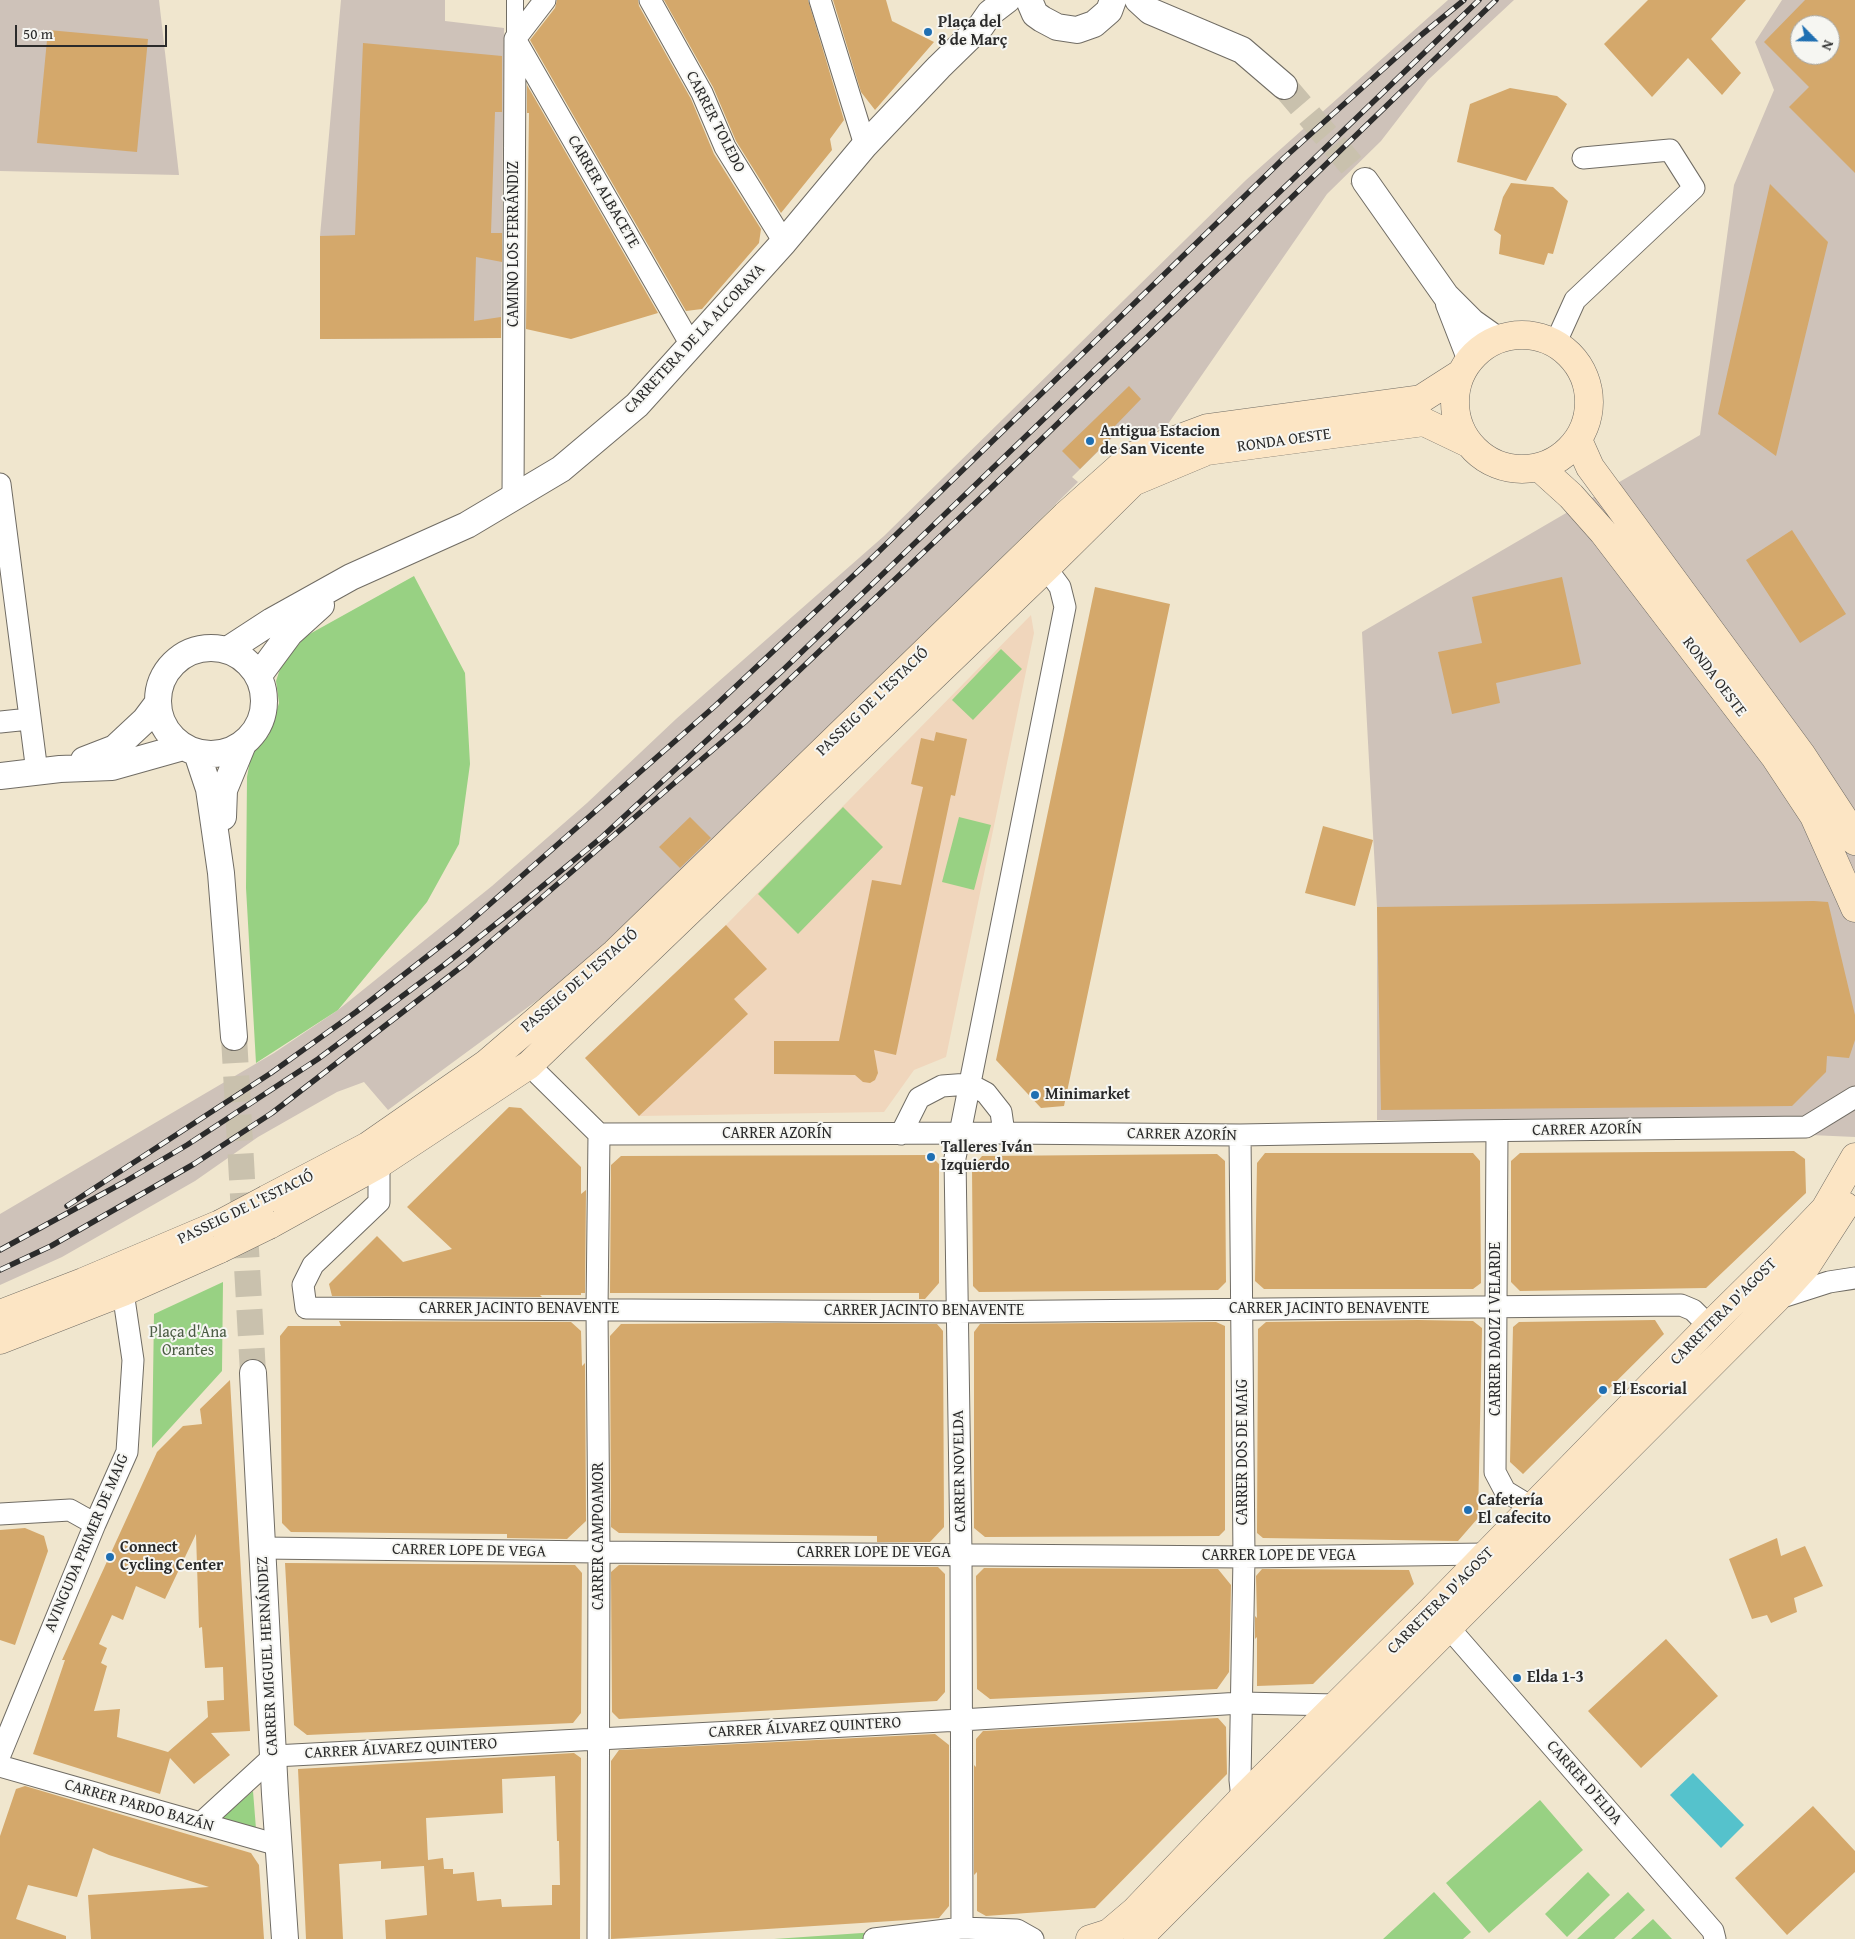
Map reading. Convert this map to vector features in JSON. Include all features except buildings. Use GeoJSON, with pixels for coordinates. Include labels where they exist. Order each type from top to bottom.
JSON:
{"type":"FeatureCollection","features":[{"type":"Feature","properties":{"kind":"main road","name":"RONDA OESTE"},"geometry":{"type":"LineString","coordinates":[[1046,568],[1133,482],[1207,451],[1424,422],[1468,444],[1492,463],[1517,470],[1540,468],[1561,457],[1578,440],[1587,422],[1589,389],[1581,367],[1556,342],[1525,333],[1496,339],[1465,366],[1420,399],[1207,428],[1132,456],[1066,515]]}},
{"type":"Feature","properties":{"kind":"main road"},"geometry":{"type":"LineString","coordinates":[[1465,366],[1454,406],[1468,444]]}},
{"type":"Feature","properties":{"kind":"main road","name":"RONDA OESTE"},"geometry":{"type":"LineString","coordinates":[[1578,440],[1590,467],[1801,754],[1847,824],[1855,841]]}},
{"type":"Feature","properties":{"kind":"main road","name":"RONDA OESTE"},"geometry":{"type":"LineString","coordinates":[[1540,468],[1572,496],[1603,532],[1775,757],[1814,816],[1855,908]]}},
{"type":"Feature","properties":{"kind":"main road","name":"PASSEIG DE L'ESTACIÓ"},"geometry":{"type":"LineString","coordinates":[[268,1212],[368,1146],[486,1064],[615,953],[1066,515]]}},
{"type":"Feature","properties":{"kind":"main road","name":"PASSEIG DE L'ESTACIÓ"},"geometry":{"type":"LineString","coordinates":[[0,1340],[123,1292],[268,1212],[379,1164],[529,1065],[1046,568]]}},
{"type":"Feature","properties":{"kind":"main road","name":"CARRETERA D'AGOST"},"geometry":{"type":"LineString","coordinates":[[1090,1939],[1109,1932],[1135,1911],[1242,1799],[1337,1705],[1440,1620],[1487,1554],[1825,1209],[1855,1157]]}},
{"type":"Feature","properties":{"kind":"main road","name":"CARRETERA D'AGOST"},"geometry":{"type":"LineString","coordinates":[[1138,1939],[1440,1620],[1776,1299],[1807,1265],[1855,1190]]}},
{"type":"Feature","properties":{"kind":"main road","name":"PASSEIG DE L'ESTACIÓ"},"geometry":{"type":"LineString","coordinates":[[0,1314],[83,1282],[220,1237]]}},
{"type":"Feature","properties":{"kind":"street"},"geometry":{"type":"LineString","coordinates":[[515,0],[515,39]]}},
{"type":"Feature","properties":{"kind":"street"},"geometry":{"type":"LineString","coordinates":[[515,39],[545,0]]}},
{"type":"Feature","properties":{"kind":"street","name":"CARRER TOLEDO"},"geometry":{"type":"LineString","coordinates":[[650,0],[702,94],[725,147],[784,242]]}},
{"type":"Feature","properties":{"kind":"street"},"geometry":{"type":"LineString","coordinates":[[820,0],[865,145]]}},
{"type":"Feature","properties":{"kind":"street","name":"CARRETERA DE LA ALCORAYA"},"geometry":{"type":"LineString","coordinates":[[229,649],[272,621],[351,576],[467,525],[561,470],[637,405],[784,242],[865,145],[981,26],[990,13],[1007,0]]}},
{"type":"Feature","properties":{"kind":"street"},"geometry":{"type":"LineString","coordinates":[[981,26],[1032,7],[1057,27],[1077,30],[1094,24],[1111,6],[1128,14],[1144,6],[1242,50],[1284,86]]}},
{"type":"Feature","properties":{"kind":"street","name":"CARRER ALBACETE"},"geometry":{"type":"LineString","coordinates":[[515,39],[691,344]]}},
{"type":"Feature","properties":{"kind":"street","name":"CAMINO LOS FERRÁNDIZ"},"geometry":{"type":"LineString","coordinates":[[513,498],[515,39]]}},
{"type":"Feature","properties":{"kind":"street"},"geometry":{"type":"LineString","coordinates":[[1556,342],[1575,300],[1694,188],[1670,150],[1583,158]]}},
{"type":"Feature","properties":{"kind":"street"},"geometry":{"type":"LineString","coordinates":[[1365,180],[1446,296],[1472,322],[1496,339]]}},
{"type":"Feature","properties":{"kind":"street"},"geometry":{"type":"LineString","coordinates":[[1446,296],[1465,366]]}},
{"type":"Feature","properties":{"kind":"street"},"geometry":{"type":"LineString","coordinates":[[0,484],[5,567],[29,719],[48,771]]}},
{"type":"Feature","properties":{"kind":"street","name":"CARRER NOVELDA"},"geometry":{"type":"LineString","coordinates":[[962,1928],[961,1554],[955,1158],[1065,607],[1060,587],[1046,568]]}},
{"type":"Feature","properties":{"kind":"street","name":"CARRETERA DE LA ALCORAYA"},"geometry":{"type":"LineString","coordinates":[[259,675],[290,633],[351,576]]}},
{"type":"Feature","properties":{"kind":"street"},"geometry":{"type":"LineString","coordinates":[[0,776],[112,767],[166,750],[190,750],[221,754],[243,744],[254,733],[261,720],[265,705],[264,690],[259,675],[246,659],[229,649],[203,647],[178,657],[162,678],[157,704],[145,720],[115,748],[48,771]]}},
{"type":"Feature","properties":{"kind":"street"},"geometry":{"type":"LineString","coordinates":[[157,704],[163,726],[177,743],[190,750],[210,789],[221,873],[234,1037]]}},
{"type":"Feature","properties":{"kind":"street"},"geometry":{"type":"LineString","coordinates":[[0,722],[29,719]]}},
{"type":"Feature","properties":{"kind":"street"},"geometry":{"type":"LineString","coordinates":[[221,873],[224,790],[243,744]]}},
{"type":"Feature","properties":{"kind":"street"},"geometry":{"type":"LineString","coordinates":[[529,1065],[599,1134]]}},
{"type":"Feature","properties":{"kind":"street"},"geometry":{"type":"LineString","coordinates":[[901,1134],[919,1098],[942,1086],[969,1084],[986,1093],[1001,1112],[1004,1133]]}},
{"type":"Feature","properties":{"kind":"street","name":"CARRER AZORÍN"},"geometry":{"type":"LineString","coordinates":[[599,1134],[1004,1133],[1240,1136],[1806,1127],[1855,1097]]}},
{"type":"Feature","properties":{"kind":"street","name":"CARRER DAOIZ I VELARDE"},"geometry":{"type":"LineString","coordinates":[[1497,1131],[1495,1472],[1505,1491],[1533,1508]]}},
{"type":"Feature","properties":{"kind":"street","name":"CARRER CAMPOAMOR"},"geometry":{"type":"LineString","coordinates":[[598,1939],[599,1552],[597,1310],[599,1134]]}},
{"type":"Feature","properties":{"kind":"street","name":"CARRER DOS DE MAIG"},"geometry":{"type":"LineString","coordinates":[[1240,1136],[1244,1557],[1240,1780],[1242,1799]]}},
{"type":"Feature","properties":{"kind":"street","name":"CARRER JACINTO BENAVENTE"},"geometry":{"type":"LineString","coordinates":[[379,1164],[379,1202],[313,1266],[303,1285],[306,1308],[957,1312],[1681,1305],[1693,1310],[1709,1326]]}},
{"type":"Feature","properties":{"kind":"street"},"geometry":{"type":"LineString","coordinates":[[1776,1299],[1829,1282],[1855,1278]]}},
{"type":"Feature","properties":{"kind":"street","name":"AVINGUDA PRIMER DE MAIG"},"geometry":{"type":"LineString","coordinates":[[0,1755],[95,1524],[127,1452],[133,1360],[123,1292]]}},
{"type":"Feature","properties":{"kind":"street","name":"CARRER MIGUEL HERNÁNDEZ"},"geometry":{"type":"LineString","coordinates":[[253,1373],[278,1845],[285,1939]]}},
{"type":"Feature","properties":{"kind":"street"},"geometry":{"type":"LineString","coordinates":[[0,1514],[70,1510],[95,1524]]}},
{"type":"Feature","properties":{"kind":"street","name":"CARRER LOPE DE VEGA"},"geometry":{"type":"LineString","coordinates":[[262,1548],[1244,1557],[1487,1554]]}},
{"type":"Feature","properties":{"kind":"street","name":"CARRER D’ELDA"},"geometry":{"type":"LineString","coordinates":[[1440,1620],[1713,1931],[1715,1939]]}},
{"type":"Feature","properties":{"kind":"street","name":"CARRER ÁLVAREZ QUINTERO"},"geometry":{"type":"LineString","coordinates":[[274,1756],[961,1720],[1242,1703],[1337,1705]]}},
{"type":"Feature","properties":{"kind":"street"},"geometry":{"type":"LineString","coordinates":[[201,1823],[274,1756]]}},
{"type":"Feature","properties":{"kind":"street","name":"CARRER PARDO BAZÁN"},"geometry":{"type":"LineString","coordinates":[[0,1766],[278,1845]]}},
{"type":"Feature","properties":{"kind":"street"},"geometry":{"type":"LineString","coordinates":[[874,1939],[962,1928],[1017,1930],[1032,1939]]}},
{"type":"Feature","properties":{"kind":"shaded area"},"geometry":{"type":"Polygon","coordinates":[[[0,0],[159,0],[179,175],[0,171],[0,0]]]}},
{"type":"Feature","properties":{"kind":"shaded area"},"geometry":{"type":"Polygon","coordinates":[[[341,0],[445,0],[445,21],[504,28],[501,338],[320,339],[320,236],[341,0]]]}},
{"type":"Feature","properties":{"kind":"shaded area"},"geometry":{"type":"Polygon","coordinates":[[[1448,0],[1514,0],[1428,80],[1381,141],[1327,194],[1168,424],[1133,441],[1118,432],[1072,477],[1078,482],[634,920],[558,985],[388,1110],[364,1082],[337,1092],[258,1137],[195,1181],[62,1257],[0,1285],[0,1214],[274,1053],[338,1010],[492,886],[587,803],[676,719],[884,536],[1246,180],[1448,0]]]}},
{"type":"Feature","properties":{"kind":"shaded area"},"geometry":{"type":"Polygon","coordinates":[[[1782,0],[1855,0],[1855,1137],[1500,1121],[1377,1120],[1377,907],[1362,632],[1700,435],[1734,185],[1774,90],[1755,42],[1782,0]]]}},
{"type":"Feature","properties":{"kind":"shaded area"},"geometry":{"type":"Polygon","coordinates":[[[1031,615],[1034,633],[946,1057],[914,1070],[884,1112],[639,1116],[585,1058],[726,925],[1031,615]]]}},
{"type":"Feature","properties":{"kind":"green space"},"geometry":{"type":"Polygon","coordinates":[[[414,576],[465,673],[470,764],[459,844],[427,902],[338,1010],[256,1063],[246,888],[247,777],[251,755],[269,735],[279,703],[276,681],[282,663],[306,636],[414,576]]]}},
{"type":"Feature","properties":{"kind":"green space"},"geometry":{"type":"Polygon","coordinates":[[[1001,649],[1022,669],[973,720],[952,700],[1001,649]]]}},
{"type":"Feature","properties":{"kind":"green space"},"geometry":{"type":"Polygon","coordinates":[[[843,807],[883,847],[798,934],[758,894],[843,807]]]}},
{"type":"Feature","properties":{"kind":"green space"},"geometry":{"type":"Polygon","coordinates":[[[959,817],[991,825],[974,890],[942,882],[959,817]]]}},
{"type":"Feature","properties":{"kind":"green space","name":"Plaça d'Ana Orantes"},"geometry":{"type":"Polygon","coordinates":[[[223,1282],[222,1371],[152,1448],[154,1314],[223,1282]]]}},
{"type":"Feature","properties":{"kind":"green space"},"geometry":{"type":"Polygon","coordinates":[[[253,1791],[256,1829],[222,1818],[253,1791]]]}},
{"type":"Feature","properties":{"kind":"green space"},"geometry":{"type":"Polygon","coordinates":[[[1540,1800],[1583,1850],[1489,1933],[1446,1883],[1540,1800]]]}},
{"type":"Feature","properties":{"kind":"green space"},"geometry":{"type":"Polygon","coordinates":[[[1588,1872],[1610,1895],[1567,1937],[1545,1914],[1588,1872]]]}},
{"type":"Feature","properties":{"kind":"green space"},"geometry":{"type":"Polygon","coordinates":[[[1434,1892],[1471,1932],[1463,1939],[1383,1939],[1434,1892]]]}},
{"type":"Feature","properties":{"kind":"green space"},"geometry":{"type":"Polygon","coordinates":[[[1628,1892],[1645,1910],[1614,1939],[1577,1939],[1628,1892]]]}},
{"type":"Feature","properties":{"kind":"green space"},"geometry":{"type":"Polygon","coordinates":[[[1653,1919],[1672,1939],[1631,1939],[1653,1919]]]}},
{"type":"Feature","properties":{"kind":"green space"},"geometry":{"type":"Polygon","coordinates":[[[906,1930],[911,1939],[774,1939],[906,1930]]]}},
{"type":"Feature","properties":{"kind":"water"},"geometry":{"type":"Polygon","coordinates":[[[1693,1773],[1744,1825],[1721,1848],[1670,1795],[1693,1773]]]}},
{"type":"Feature","properties":{"kind":"tunnel"},"geometry":{"type":"LineString","coordinates":[[1284,86],[1365,181]]}},
{"type":"Feature","properties":{"kind":"tunnel"},"geometry":{"type":"LineString","coordinates":[[234,1037],[253,1373]]}},
{"type":"Feature","properties":{"kind":"railway"},"geometry":{"type":"LineString","coordinates":[[67,1206],[271,1073],[356,1012],[457,933],[715,706],[869,561],[1285,157],[1420,36],[1464,0]]}},
{"type":"Feature","properties":{"kind":"railway"},"geometry":{"type":"LineString","coordinates":[[0,1250],[126,1181],[187,1145],[318,1059],[444,965],[602,837],[783,670],[1479,0]]}},
{"type":"Feature","properties":{"kind":"railway"},"geometry":{"type":"LineString","coordinates":[[0,1270],[51,1246],[194,1164],[272,1113],[465,964],[745,722],[989,490],[1496,0]]}},
{"type":"Feature","properties":{"kind":"place","name":"Plaça del 8 de Març"},"geometry":{"type":"Point","coordinates":[928,32]}},
{"type":"Feature","properties":{"kind":"place","name":"Antigua Estacion de San Vicente"},"geometry":{"type":"Point","coordinates":[1090,441]}},
{"type":"Feature","properties":{"kind":"place","name":"Minimarket"},"geometry":{"type":"Point","coordinates":[1035,1095]}},
{"type":"Feature","properties":{"kind":"place","name":"Talleres Iván Izquierdo"},"geometry":{"type":"Point","coordinates":[931,1157]}},
{"type":"Feature","properties":{"kind":"place","name":"El Escorial"},"geometry":{"type":"Point","coordinates":[1603,1390]}},
{"type":"Feature","properties":{"kind":"place","name":"Cafetería El cafecito"},"geometry":{"type":"Point","coordinates":[1468,1510]}},
{"type":"Feature","properties":{"kind":"place","name":"Connect Cycling Center"},"geometry":{"type":"Point","coordinates":[110,1557]}},
{"type":"Feature","properties":{"kind":"place","name":"Elda 1-3"},"geometry":{"type":"Point","coordinates":[1517,1678]}}]}
